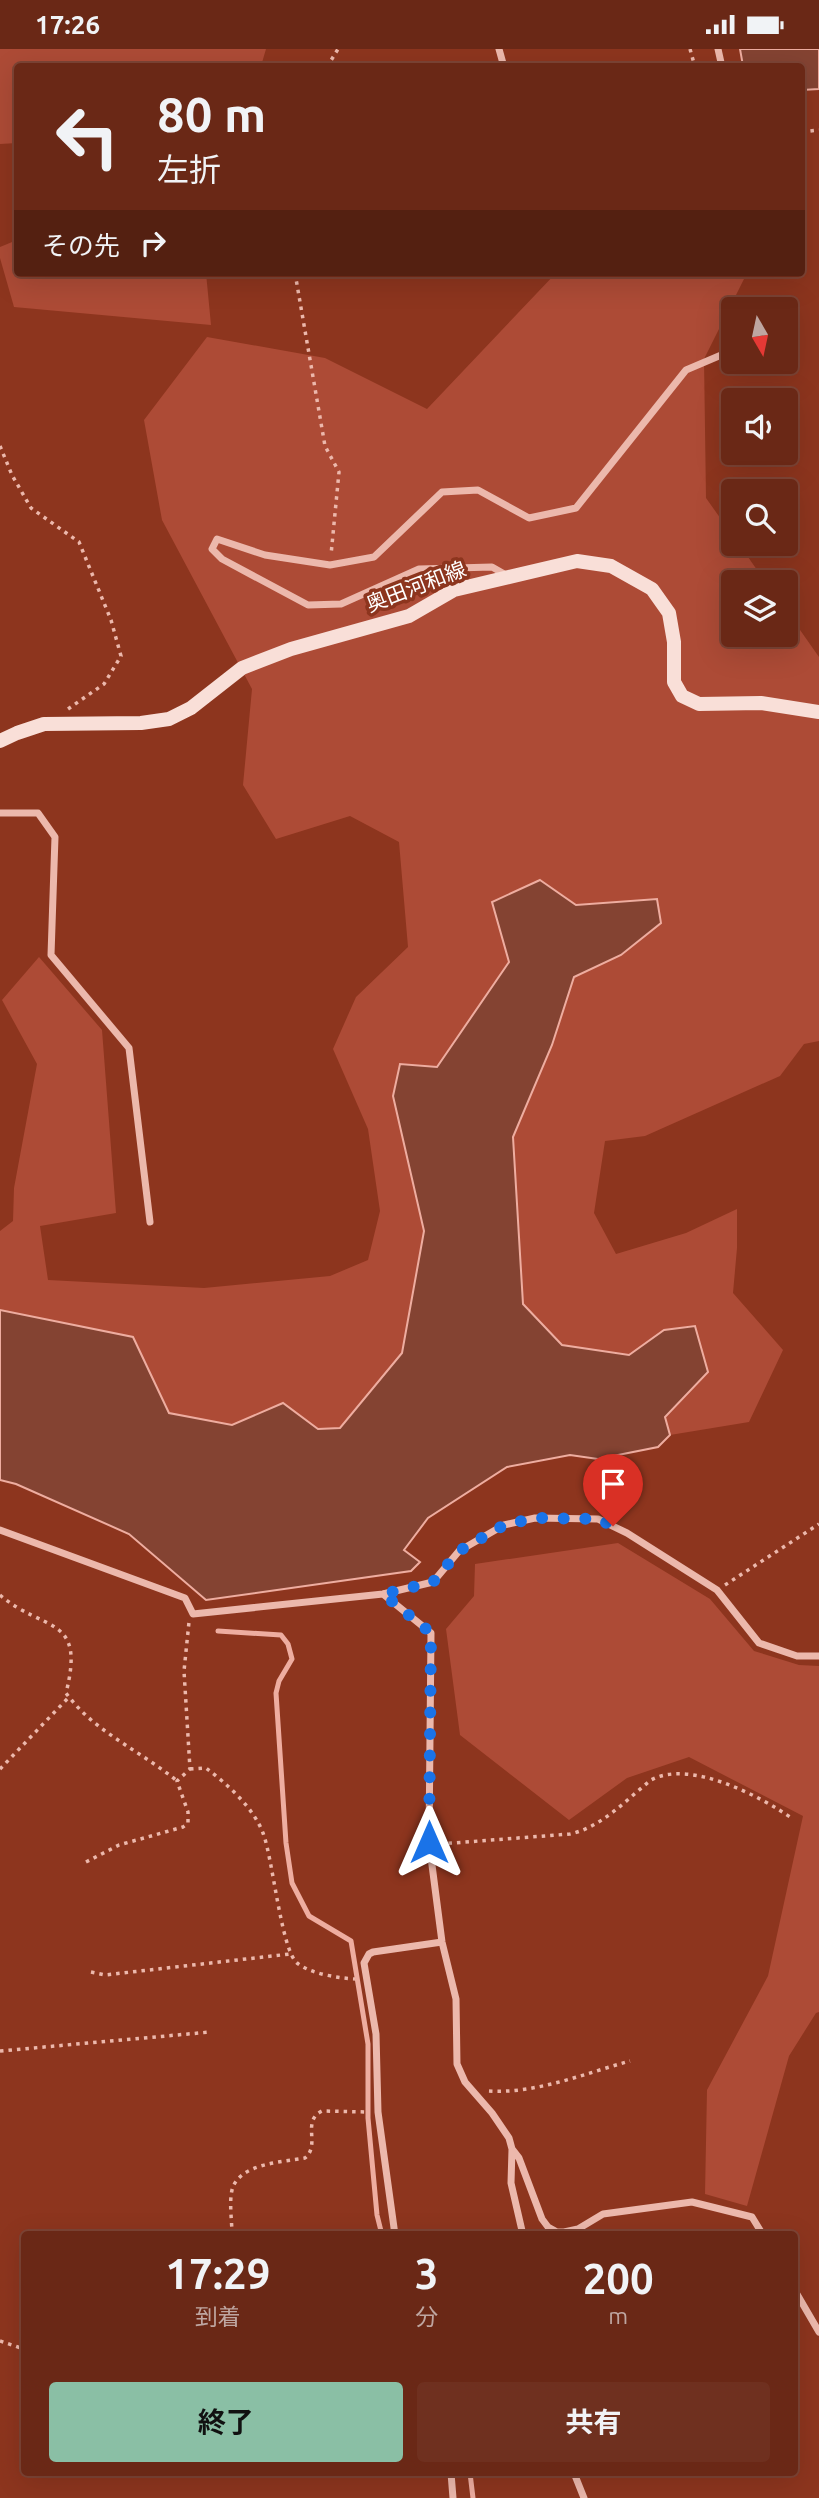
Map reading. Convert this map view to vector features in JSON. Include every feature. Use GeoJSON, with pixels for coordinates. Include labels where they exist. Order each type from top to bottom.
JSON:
{"type":"FeatureCollection","features":[{"type":"Feature","properties":{"kind":"main road","name":"奥田河和線"},"geometry":{"type":"LineString","coordinates":[[0,741],[44,724],[141,723],[169,719],[191,708],[242,669],[291,649],[409,616],[454,590],[577,561],[611,566],[652,590],[669,614],[674,642],[674,682],[682,696],[699,704],[761,703],[819,712]]}},
{"type":"Feature","properties":{"kind":"street"},"geometry":{"type":"LineString","coordinates":[[510,578],[492,567],[419,569],[341,604],[308,605],[222,559],[212,549],[217,539],[265,555],[330,565],[374,557],[442,492],[478,490],[529,518],[576,507],[686,370],[721,355]]}},
{"type":"Feature","properties":{"kind":"street"},"geometry":{"type":"LineString","coordinates":[[0,813],[38,813],[55,837],[51,955],[129,1048],[150,1222]]}},
{"type":"Feature","properties":{"kind":"street"},"geometry":{"type":"LineString","coordinates":[[0,1530],[186,1598],[194,1614],[383,1594],[433,1582],[459,1551],[504,1525],[535,1518],[598,1519],[627,1533],[717,1590],[759,1643],[797,1656],[819,1657]]}},
{"type":"Feature","properties":{"kind":"street"},"geometry":{"type":"LineString","coordinates":[[383,1594],[431,1633],[430,1845],[442,1942],[456,1999],[457,2064],[465,2082],[492,2113],[509,2139],[512,2149],[512,2183],[522,2231]]}},
{"type":"Feature","properties":{"kind":"street"},"geometry":{"type":"LineString","coordinates":[[394,2231],[377,2112],[376,2034],[364,1963],[369,1954],[442,1942]]}},
{"type":"Feature","properties":{"kind":"street"},"geometry":{"type":"LineString","coordinates":[[512,2149],[519,2158],[542,2219],[555,2231]]}},
{"type":"Feature","properties":{"kind":"street"},"geometry":{"type":"LineString","coordinates":[[564,2231],[578,2229],[604,2214],[692,2201],[752,2217],[761,2231]]}},
{"type":"Feature","properties":{"kind":"street"},"geometry":{"type":"LineString","coordinates":[[798,2296],[819,2332]]}},
{"type":"Feature","properties":{"kind":"street"},"geometry":{"type":"LineString","coordinates":[[450,2476],[453,2498]]}},
{"type":"Feature","properties":{"kind":"street"},"geometry":{"type":"LineString","coordinates":[[575,2476],[584,2498]]}},
{"type":"Feature","properties":{"kind":"path"},"geometry":{"type":"LineString","coordinates":[[296,277],[325,446],[339,472],[330,565]]}},
{"type":"Feature","properties":{"kind":"path"},"geometry":{"type":"LineString","coordinates":[[0,446],[12,475],[31,508],[79,542],[111,620],[121,656],[104,684],[44,724]]}},
{"type":"Feature","properties":{"kind":"path"},"geometry":{"type":"LineString","coordinates":[[717,1590],[819,1524]]}},
{"type":"Feature","properties":{"kind":"path"},"geometry":{"type":"LineString","coordinates":[[0,1595],[61,1630],[70,1647],[72,1658],[66,1693],[85,1716],[159,1765],[177,1781],[188,1812],[188,1823],[183,1827],[119,1845],[86,1862]]}},
{"type":"Feature","properties":{"kind":"path"},"geometry":{"type":"LineString","coordinates":[[190,1769],[184,1654],[188,1623],[194,1614]]}},
{"type":"Feature","properties":{"kind":"path"},"geometry":{"type":"LineString","coordinates":[[0,1769],[69,1697]]}},
{"type":"Feature","properties":{"kind":"path"},"geometry":{"type":"LineString","coordinates":[[177,1781],[190,1769],[206,1768],[218,1777],[255,1817],[268,1848],[291,1954],[301,1965],[352,1979],[366,1978]]}},
{"type":"Feature","properties":{"kind":"path"},"geometry":{"type":"LineString","coordinates":[[430,1845],[586,1831],[651,1780],[674,1774],[688,1773],[706,1778],[762,1800],[793,1819]]}},
{"type":"Feature","properties":{"kind":"path"},"geometry":{"type":"LineString","coordinates":[[91,1972],[105,1975],[291,1954]]}},
{"type":"Feature","properties":{"kind":"path"},"geometry":{"type":"LineString","coordinates":[[0,2051],[210,2032]]}},
{"type":"Feature","properties":{"kind":"path"},"geometry":{"type":"LineString","coordinates":[[481,2088],[505,2091],[548,2084],[630,2061]]}},
{"type":"Feature","properties":{"kind":"path"},"geometry":{"type":"LineString","coordinates":[[232,2231],[231,2192],[235,2183],[247,2171],[310,2155],[311,2124],[322,2111],[377,2112]]}},
{"type":"Feature","properties":{"kind":"path"},"geometry":{"type":"LineString","coordinates":[[0,2341],[21,2348]]}},
{"type":"Feature","properties":{"kind":"shaded area"},"geometry":{"type":"Polygon","coordinates":[[[0,49],[266,49],[262,63],[14,63],[14,143],[0,144],[0,49]]]}},
{"type":"Feature","properties":{"kind":"shaded area"},"geometry":{"type":"Polygon","coordinates":[[[740,49],[819,49],[819,89],[805,90],[805,63],[742,63],[740,49]]]}},
{"type":"Feature","properties":{"kind":"shaded area"},"geometry":{"type":"Polygon","coordinates":[[[14,241],[14,277],[206,277],[211,325],[14,307],[0,258],[0,247],[14,241]]]}},
{"type":"Feature","properties":{"kind":"shaded area"},"geometry":{"type":"Polygon","coordinates":[[[552,277],[745,277],[735,297],[721,297],[721,325],[704,359],[706,498],[721,519],[721,556],[747,556],[757,570],[721,570],[721,647],[798,647],[798,627],[819,657],[819,1041],[804,1044],[780,1076],[645,1136],[605,1141],[594,1213],[616,1254],[686,1233],[737,1209],[733,1293],[783,1350],[749,1422],[670,1435],[665,1417],[708,1372],[664,1330],[629,1355],[562,1345],[523,1304],[513,1137],[552,1045],[574,977],[621,955],[657,899],[576,905],[540,880],[509,961],[437,1067],[400,1064],[409,1166],[424,1231],[402,1353],[340,1429],[318,1429],[283,1403],[232,1425],[168,1413],[133,1337],[0,1310],[0,1231],[13,1221],[14,1188],[37,1064],[2,1000],[39,957],[102,1030],[116,1213],[40,1226],[48,1280],[204,1288],[330,1276],[368,1260],[380,1211],[368,1129],[333,1049],[356,997],[408,947],[399,842],[350,816],[276,839],[243,785],[252,689],[162,520],[144,420],[207,337],[325,358],[427,409],[552,277]]]}},
{"type":"Feature","properties":{"kind":"shaded area"},"geometry":{"type":"Polygon","coordinates":[[[540,880],[576,905],[657,899],[661,923],[621,955],[574,977],[552,1045],[513,1137],[523,1304],[562,1345],[629,1355],[664,1330],[695,1326],[708,1372],[665,1417],[670,1435],[658,1447],[598,1459],[570,1455],[507,1467],[428,1518],[404,1550],[420,1562],[411,1571],[206,1600],[129,1534],[16,1484],[0,1480],[0,1310],[133,1337],[169,1413],[232,1425],[283,1403],[318,1429],[340,1428],[402,1353],[424,1231],[393,1096],[400,1064],[437,1067],[509,962],[492,902],[540,880]]]}},
{"type":"Feature","properties":{"kind":"shaded area"},"geometry":{"type":"Polygon","coordinates":[[[618,1543],[710,1599],[754,1651],[799,1665],[819,1666],[819,2012],[789,2056],[747,2206],[705,2194],[707,2090],[768,1976],[803,1816],[689,1757],[627,1778],[569,1820],[460,1735],[446,1629],[474,1596],[475,1564],[618,1543]]]}},
{"type":"Feature","properties":{"kind":"waterway"},"geometry":{"type":"LineString","coordinates":[[218,1631],[281,1635],[288,1644],[292,1659],[279,1681],[276,1693],[286,1843],[292,1883],[309,1916],[351,1941],[368,2044],[368,2118],[377,2215],[381,2231]]}},
{"type":"Feature","properties":{"kind":"waterway"},"geometry":{"type":"LineString","coordinates":[[470,2476],[473,2498]]}},
{"type":"Feature","properties":{"kind":"route"},"geometry":{"type":"LineString","coordinates":[[429,1842],[431,1633],[383,1594],[433,1582],[459,1551],[504,1525],[535,1518],[598,1519],[613,1526]]}}]}
